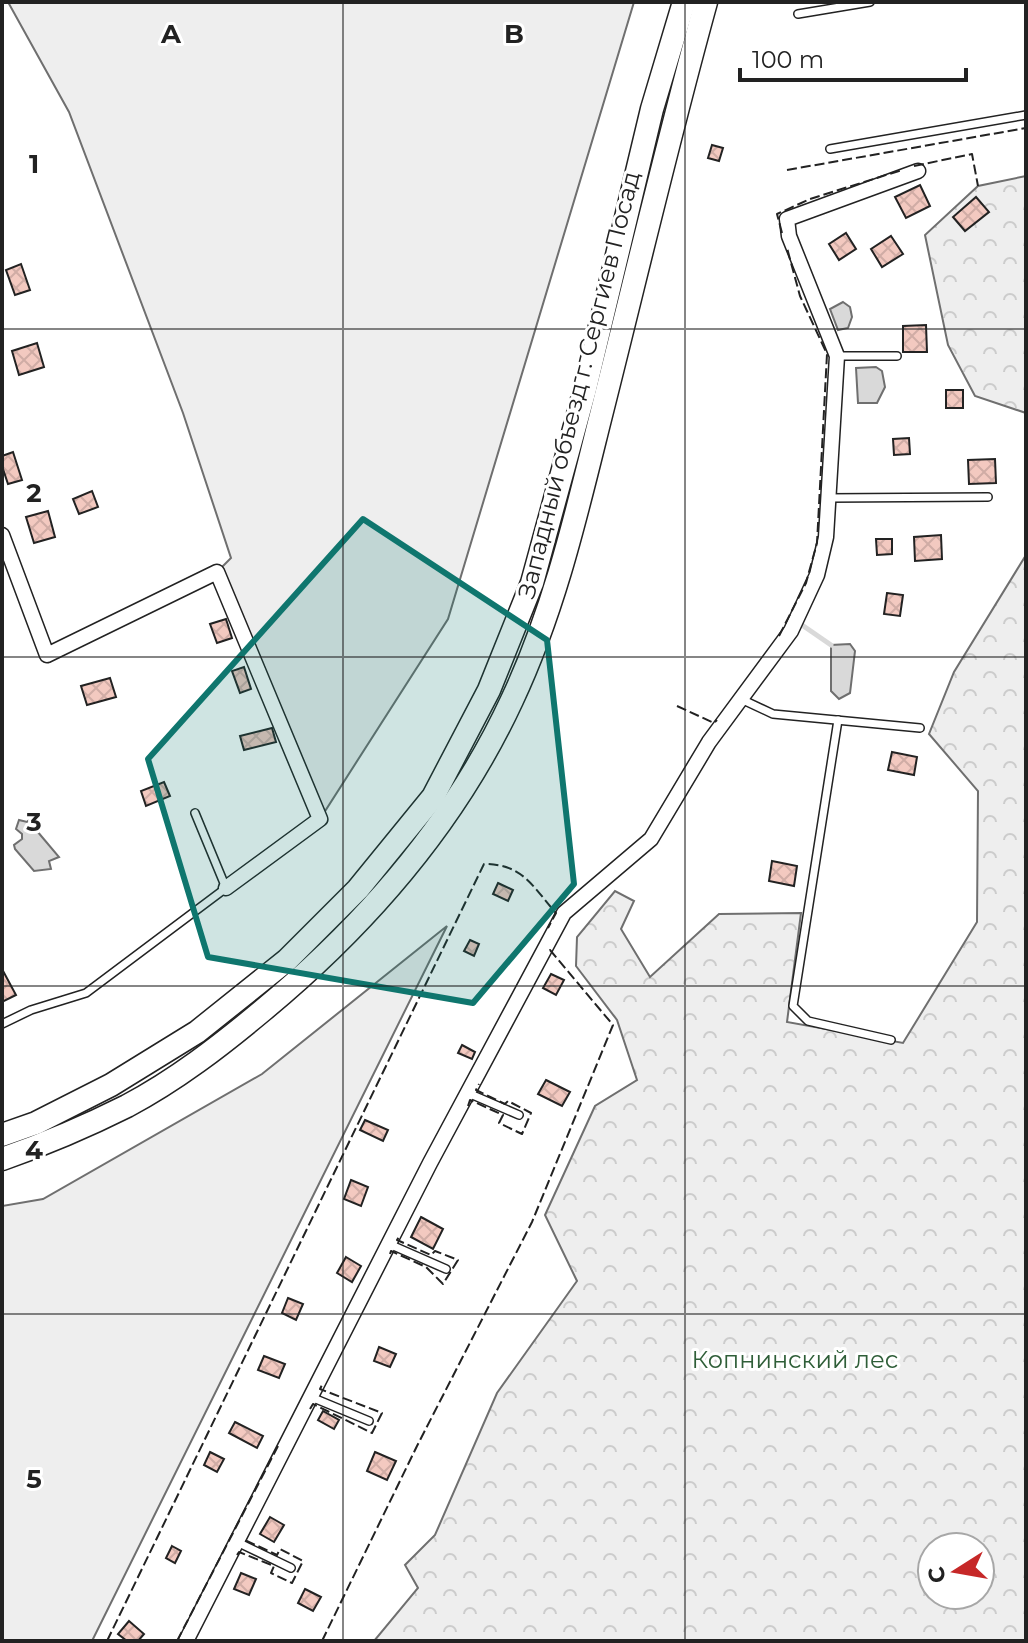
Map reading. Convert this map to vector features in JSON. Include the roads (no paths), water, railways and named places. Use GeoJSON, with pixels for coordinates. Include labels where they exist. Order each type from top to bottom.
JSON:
{"type":"FeatureCollection","features":[{"type":"Feature","properties":{"kind":"main road","name":"Западный объезд г. Сергиев Посад"},"geometry":{"type":"LineString","coordinates":[[2,1135],[36,1123],[111,1085],[197,1032],[287,960],[358,889],[433,797],[489,690],[532,583],[585,389],[652,109],[684,2]]}},
{"type":"Feature","properties":{"kind":"main road","name":"Западный объезд г. Сергиев Посад"},"geometry":{"type":"LineString","coordinates":[[2,1159],[44,1145],[130,1104],[213,1052],[300,980],[377,904],[451,811],[512,701],[559,583],[674,118],[706,2]]}},
{"type":"Feature","properties":{"kind":"street"},"geometry":{"type":"LineString","coordinates":[[186,1641],[389,1244],[564,913],[651,839],[709,742],[791,631],[817,575],[826,537],[837,356],[789,236],[787,219],[918,171]]}},
{"type":"Feature","properties":{"kind":"street"},"geometry":{"type":"LineString","coordinates":[[2,535],[47,655],[217,572],[320,819],[226,888]]}},
{"type":"Feature","properties":{"kind":"lane"},"geometry":{"type":"LineString","coordinates":[[798,14],[870,2]]}},
{"type":"Feature","properties":{"kind":"lane"},"geometry":{"type":"LineString","coordinates":[[830,149],[1026,115]]}},
{"type":"Feature","properties":{"kind":"lane"},"geometry":{"type":"LineString","coordinates":[[837,356],[897,356]]}},
{"type":"Feature","properties":{"kind":"lane"},"geometry":{"type":"LineString","coordinates":[[828,498],[988,497]]}},
{"type":"Feature","properties":{"kind":"lane"},"geometry":{"type":"LineString","coordinates":[[741,699],[773,714],[920,728]]}},
{"type":"Feature","properties":{"kind":"lane"},"geometry":{"type":"LineString","coordinates":[[838,720],[793,1006],[808,1021],[891,1040]]}},
{"type":"Feature","properties":{"kind":"lane"},"geometry":{"type":"LineString","coordinates":[[2,1024],[31,1010],[86,993],[226,888],[195,813]]}},
{"type":"Feature","properties":{"kind":"lane"},"geometry":{"type":"LineString","coordinates":[[468,1093],[519,1115]]}},
{"type":"Feature","properties":{"kind":"lane"},"geometry":{"type":"LineString","coordinates":[[389,1244],[446,1269]]}},
{"type":"Feature","properties":{"kind":"lane"},"geometry":{"type":"LineString","coordinates":[[311,1397],[369,1421]]}},
{"type":"Feature","properties":{"kind":"lane"},"geometry":{"type":"LineString","coordinates":[[237,1542],[291,1568]]}},
{"type":"Feature","properties":{"kind":"waterway"},"geometry":{"type":"LineString","coordinates":[[802,625],[831,645]]}},
{"type":"Feature","properties":{"kind":"park label","name":"Копнинский лес"},"geometry":{"type":"Point","coordinates":[795,1360]}}]}
